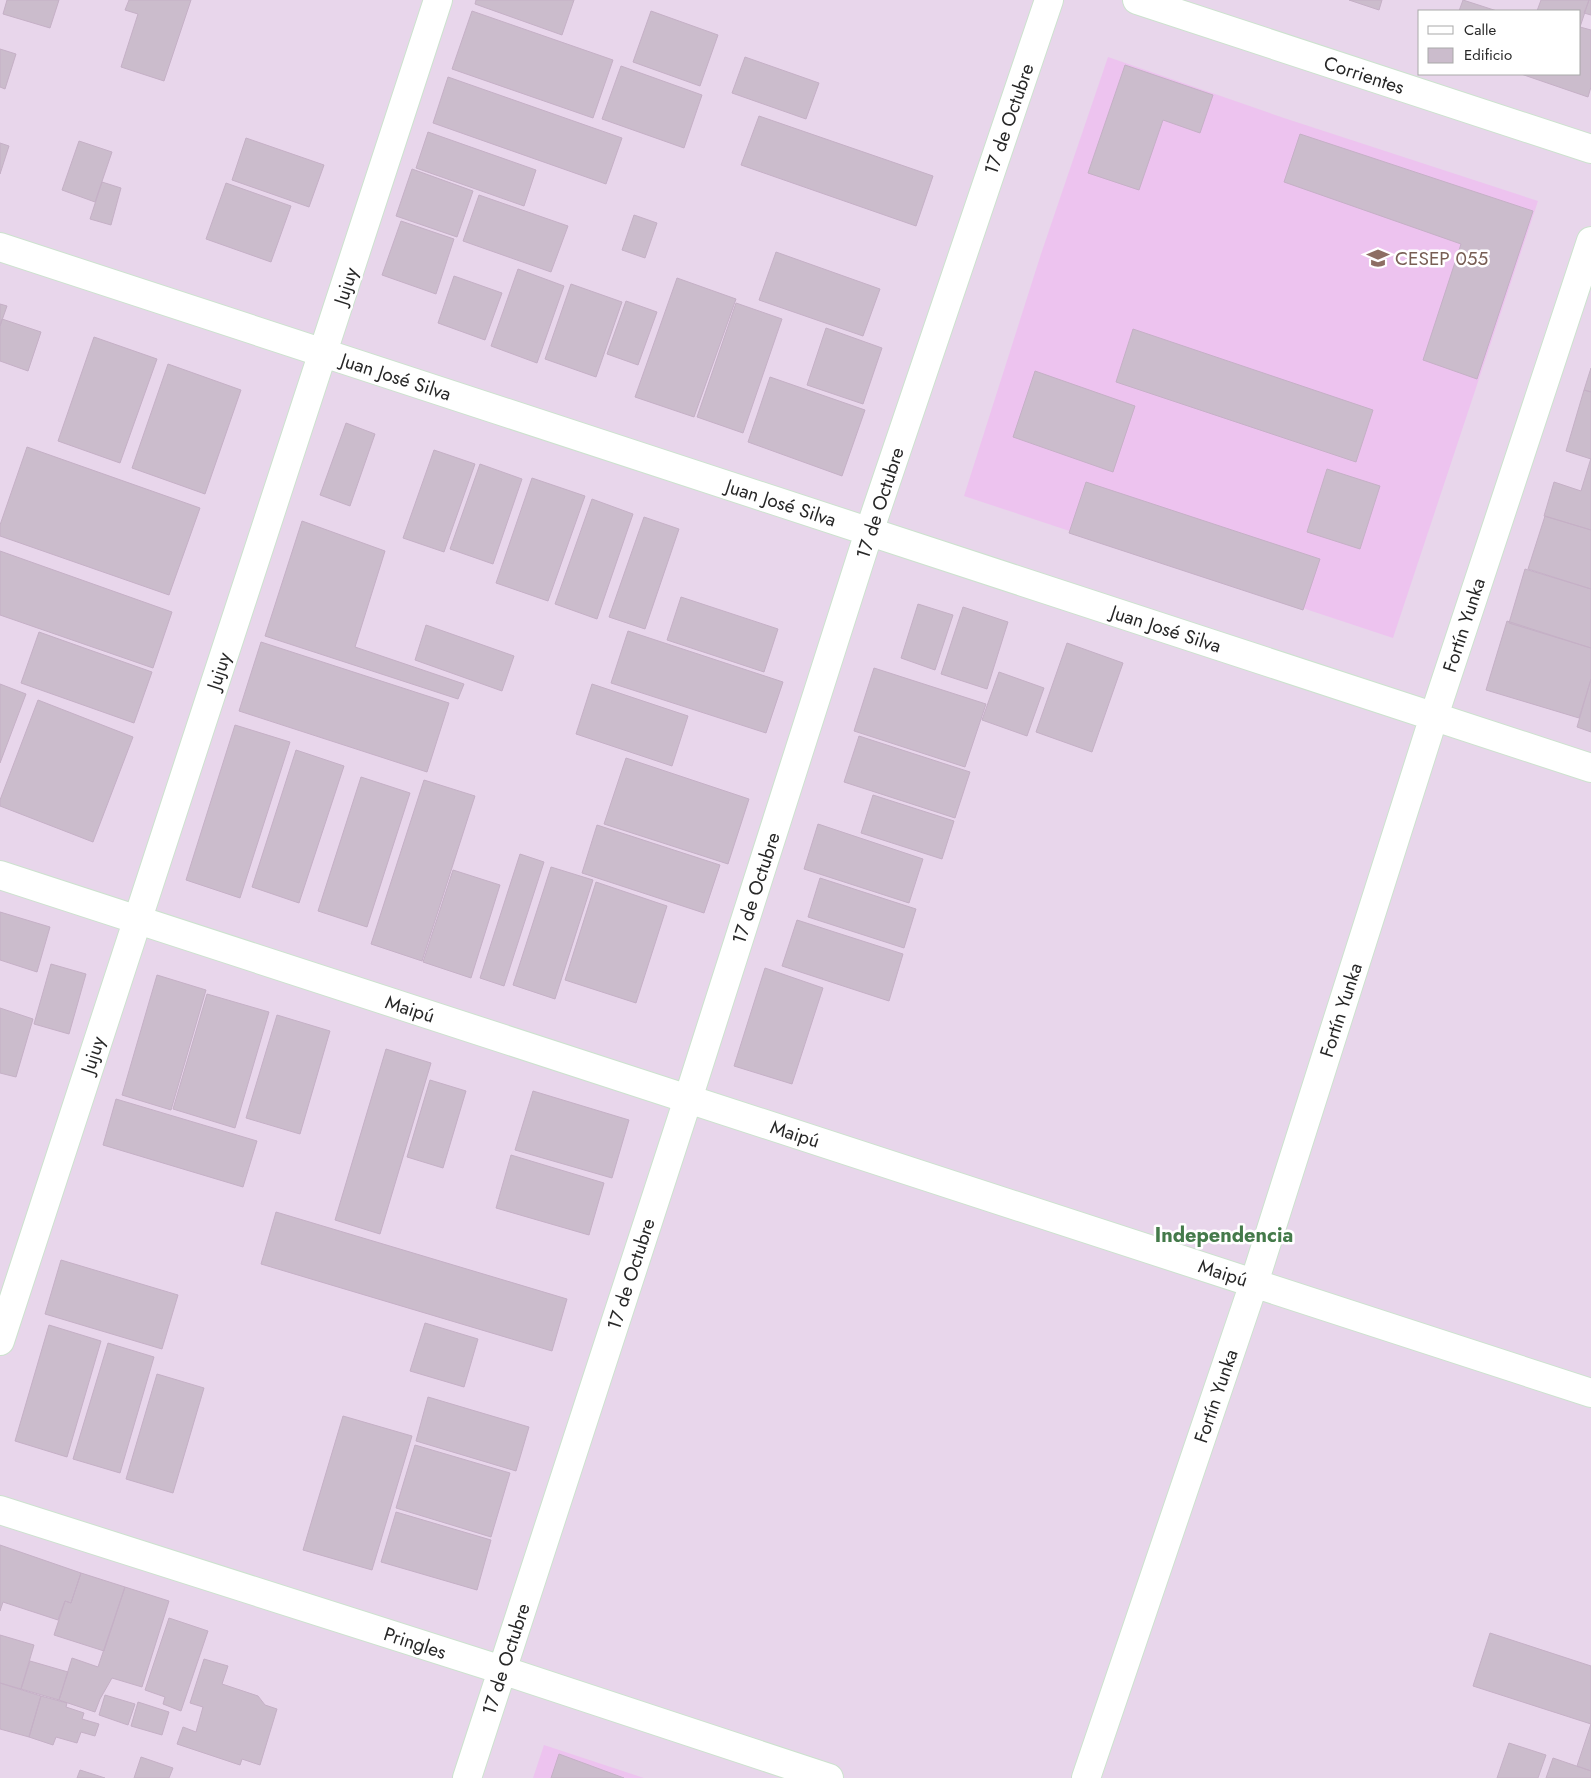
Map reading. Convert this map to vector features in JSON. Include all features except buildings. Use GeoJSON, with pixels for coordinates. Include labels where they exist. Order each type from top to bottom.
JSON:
{"type":"FeatureCollection","features":[{"type":"Feature","properties":{"kind":"street","name":"Jujuy"},"geometry":{"type":"LineString","coordinates":[[0,1341],[438,0]]}},
{"type":"Feature","properties":{"kind":"street","name":"17 de Octubre"},"geometry":{"type":"LineString","coordinates":[[467,1778],[870,532],[1049,0]]}},
{"type":"Feature","properties":{"kind":"street","name":"Corrientes"},"geometry":{"type":"LineString","coordinates":[[1137,0],[1591,149]]}},
{"type":"Feature","properties":{"kind":"street","name":"Fortín Yunka"},"geometry":{"type":"LineString","coordinates":[[1086,1778],[1254,1283],[1434,716],[1591,241]]}},
{"type":"Feature","properties":{"kind":"street","name":"Juan José Silva"},"geometry":{"type":"LineString","coordinates":[[0,247],[1591,768]]}},
{"type":"Feature","properties":{"kind":"street","name":"Maipú"},"geometry":{"type":"LineString","coordinates":[[0,875],[1591,1393]]}},
{"type":"Feature","properties":{"kind":"street","name":"Pringles"},"geometry":{"type":"LineString","coordinates":[[0,1510],[502,1670],[829,1778]]}},
{"type":"Feature","properties":{"kind":"shaded area"},"geometry":{"type":"Polygon","coordinates":[[[1108,57],[1284,118],[1538,201],[1393,638],[964,496],[1041,254],[1108,57]]]}},
{"type":"Feature","properties":{"kind":"shaded area"},"geometry":{"type":"Polygon","coordinates":[[[544,1745],[644,1778],[533,1778],[544,1745]]]}},
{"type":"Feature","properties":{"kind":"place","name":"CESEP 055"},"geometry":{"type":"Point","coordinates":[1378,258]}},
{"type":"Feature","properties":{"kind":"district","name":"Independencia"},"geometry":{"type":"Point","coordinates":[1224,1235]}}]}
